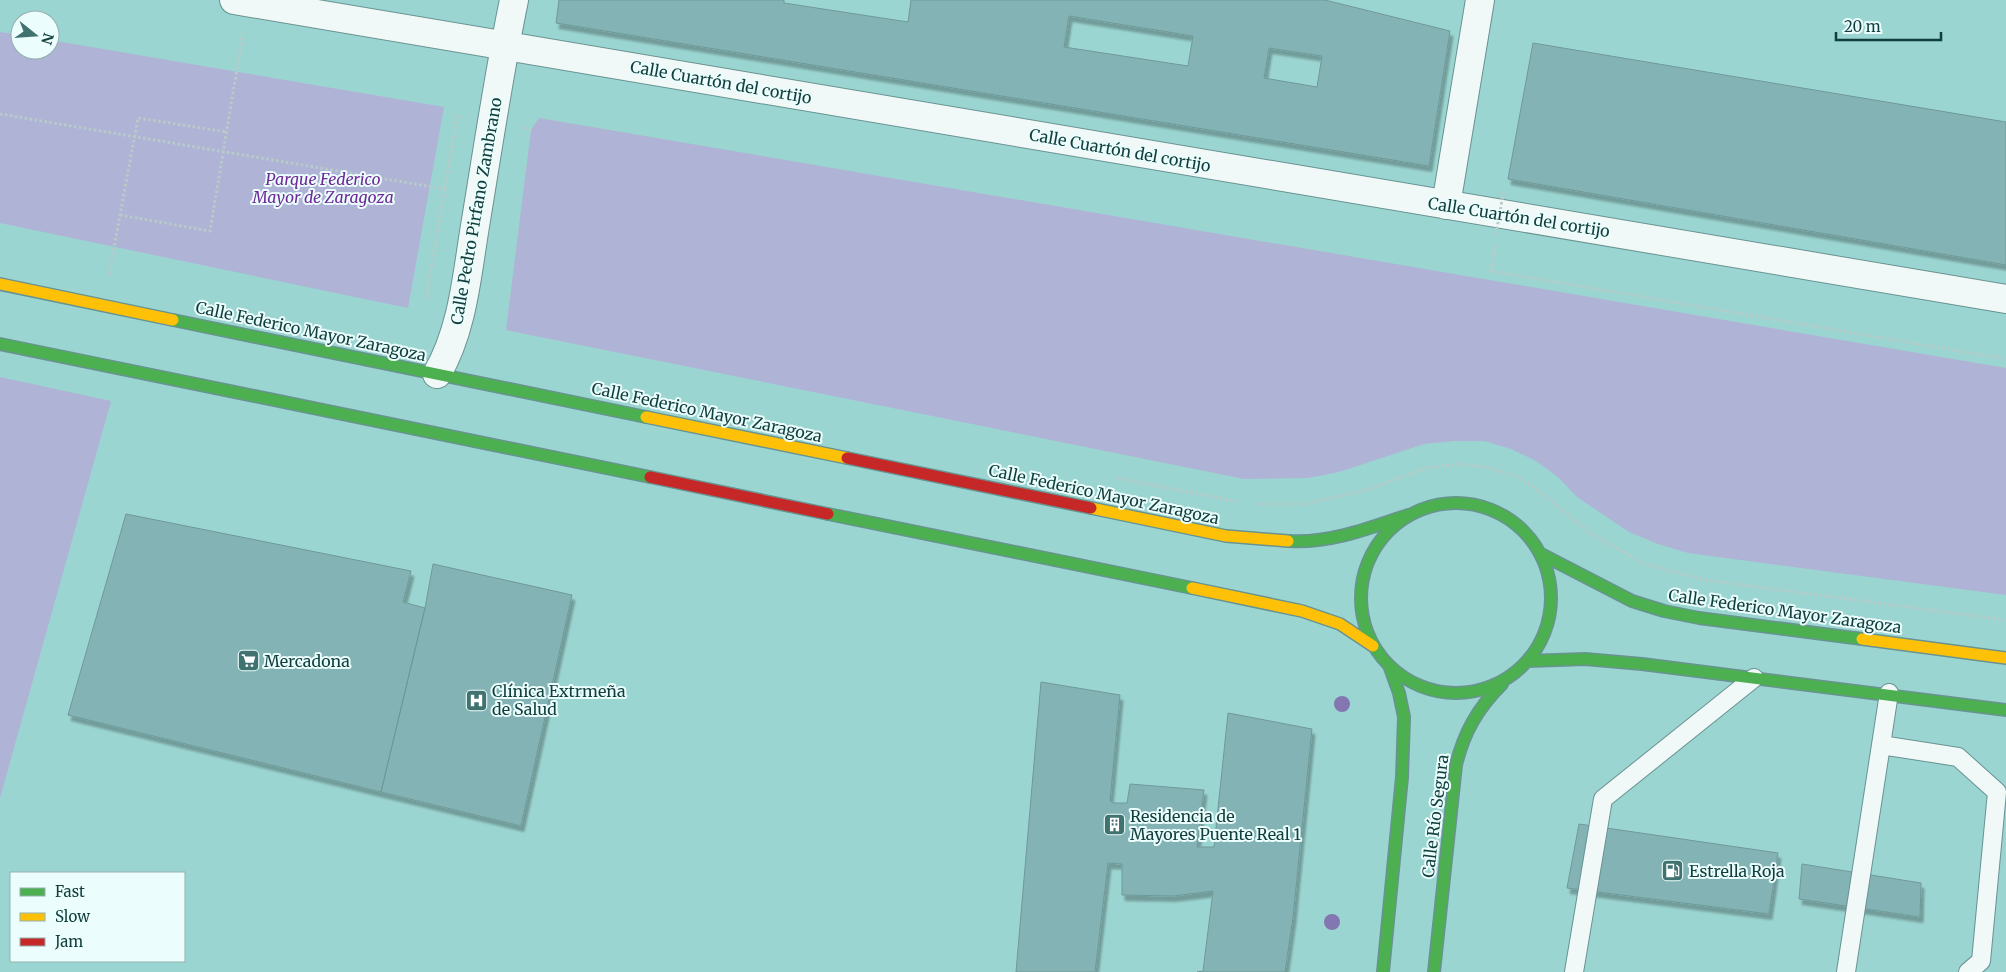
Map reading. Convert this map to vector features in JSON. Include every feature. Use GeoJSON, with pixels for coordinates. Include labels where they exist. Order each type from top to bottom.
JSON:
{"type":"FeatureCollection","features":[{"type":"Feature","properties":{"kind":"main road","name":"Calle Federico Mayor Zaragoza"},"geometry":{"type":"LineString","coordinates":[[0,284],[1226,536],[1305,542],[1356,532],[1437,505],[1467,503],[1497,512],[1522,529],[1541,554],[1632,601],[1664,611],[1708,620],[2006,658]]}},
{"type":"Feature","properties":{"kind":"main road"},"geometry":{"type":"LineString","coordinates":[[0,344],[1285,607],[1340,624],[1373,646]]}},
{"type":"Feature","properties":{"kind":"main road"},"geometry":{"type":"LineString","coordinates":[[1408,516],[1385,535],[1369,560],[1361,589],[1362,618],[1373,646],[1390,668],[1416,686],[1446,694],[1478,692],[1506,680],[1528,661],[1543,637],[1551,609],[1550,581],[1541,554]]}},
{"type":"Feature","properties":{"kind":"main road"},"geometry":{"type":"LineString","coordinates":[[1528,661],[1576,658],[1599,659],[1889,693],[2006,710]]}},
{"type":"Feature","properties":{"kind":"main road"},"geometry":{"type":"LineString","coordinates":[[1384,972],[1402,777],[1404,717],[1399,693],[1390,668]]}},
{"type":"Feature","properties":{"kind":"main road","name":"Calle Río Segura"},"geometry":{"type":"LineString","coordinates":[[1434,972],[1457,754],[1471,720],[1483,703],[1506,680]]}},
{"type":"Feature","properties":{"kind":"street","name":"Calle Pedro Pirfano Zambrano"},"geometry":{"type":"LineString","coordinates":[[437,374],[450,351],[462,305],[504,45],[514,0]]}},
{"type":"Feature","properties":{"kind":"street"},"geometry":{"type":"LineString","coordinates":[[1446,205],[1480,0]]}},
{"type":"Feature","properties":{"kind":"street","name":"Calle Cuartón del cortijo"},"geometry":{"type":"LineString","coordinates":[[241,1],[2006,299]]}},
{"type":"Feature","properties":{"kind":"lane"},"geometry":{"type":"LineString","coordinates":[[1574,972],[1603,799],[1754,678]]}},
{"type":"Feature","properties":{"kind":"lane"},"geometry":{"type":"LineString","coordinates":[[1846,972],[1889,693]]}},
{"type":"Feature","properties":{"kind":"lane"},"geometry":{"type":"LineString","coordinates":[[1881,744],[1958,757],[1997,792],[1981,961],[1968,972]]}},
{"type":"Feature","properties":{"kind":"path"},"geometry":{"type":"LineString","coordinates":[[120,215],[210,230],[227,132],[241,1]]}},
{"type":"Feature","properties":{"kind":"path"},"geometry":{"type":"LineString","coordinates":[[0,114],[445,190]]}},
{"type":"Feature","properties":{"kind":"path"},"geometry":{"type":"LineString","coordinates":[[426,298],[457,117]]}},
{"type":"Feature","properties":{"kind":"path"},"geometry":{"type":"LineString","coordinates":[[104,305],[138,118],[227,132]]}},
{"type":"Feature","properties":{"kind":"path"},"geometry":{"type":"LineString","coordinates":[[1504,190],[1491,271],[2006,358]]}},
{"type":"Feature","properties":{"kind":"path"},"geometry":{"type":"LineString","coordinates":[[1252,504],[1304,504],[1366,490],[1426,468],[1458,464],[1488,467],[1518,477],[1543,494],[1591,534],[1646,564],[1705,580],[2006,620]]}},
{"type":"Feature","properties":{"kind":"path"},"geometry":{"type":"LineString","coordinates":[[1116,478],[1244,503]]}},
{"type":"Feature","properties":{"kind":"green space","name":"Parque Federico Mayor de Zaragoza"},"geometry":{"type":"Polygon","coordinates":[[[0,32],[10,34],[10,60],[60,60],[60,42],[444,107],[408,308],[0,223],[0,32]]]}},
{"type":"Feature","properties":{"kind":"green space"},"geometry":{"type":"Polygon","coordinates":[[[539,118],[2006,368],[2006,595],[1688,553],[1658,544],[1629,532],[1577,497],[1558,477],[1536,461],[1511,449],[1484,441],[1424,444],[1339,472],[1308,478],[1244,479],[506,330],[531,130],[539,118]]]}},
{"type":"Feature","properties":{"kind":"green space"},"geometry":{"type":"Polygon","coordinates":[[[0,377],[111,401],[0,798],[0,377]]]}},
{"type":"Feature","properties":{"kind":"building"},"geometry":{"type":"Polygon","coordinates":[[[559,0],[784,0],[784,3],[908,22],[911,0],[1325,0],[1450,31],[1429,166],[556,23],[559,0]],[[1069,16],[1064,47],[1188,66],[1193,36],[1069,16]],[[1269,48],[1264,78],[1317,87],[1322,56],[1269,48]]]}},
{"type":"Feature","properties":{"kind":"building"},"geometry":{"type":"Polygon","coordinates":[[[1533,43],[2006,122],[2006,265],[1508,179],[1533,43]]]}},
{"type":"Feature","properties":{"kind":"building","name":"Mercadona"},"geometry":{"type":"Polygon","coordinates":[[[126,514],[411,571],[403,602],[425,608],[381,792],[68,715],[126,514]]]}},
{"type":"Feature","properties":{"kind":"building","name":"Clínica Extrmeña de Salud"},"geometry":{"type":"Polygon","coordinates":[[[433,564],[572,595],[521,826],[381,792],[425,608],[433,564]]]}},
{"type":"Feature","properties":{"kind":"building","name":"Residencia de Mayores Puente Real 1"},"geometry":{"type":"Polygon","coordinates":[[[1041,682],[1120,695],[1110,801],[1114,803],[1127,803],[1130,784],[1204,790],[1197,847],[1214,847],[1228,713],[1312,729],[1293,917],[1285,972],[1197,972],[1203,971],[1213,891],[1173,896],[1122,895],[1122,864],[1108,863],[1095,972],[1016,972],[1041,682]]]}},
{"type":"Feature","properties":{"kind":"building","name":"Estrella Roja"},"geometry":{"type":"Polygon","coordinates":[[[1579,824],[1778,853],[1769,914],[1567,888],[1579,824]]]}},
{"type":"Feature","properties":{"kind":"building"},"geometry":{"type":"Polygon","coordinates":[[[1802,864],[1921,883],[1920,917],[1799,899],[1802,864]]]}},
{"type":"Feature","properties":{"kind":"traffic: fast"},"geometry":{"type":"LineString","coordinates":[[173,320],[646,417]]}},
{"type":"Feature","properties":{"kind":"traffic: fast"},"geometry":{"type":"LineString","coordinates":[[0,344],[650,477]]}},
{"type":"Feature","properties":{"kind":"traffic: fast"},"geometry":{"type":"LineString","coordinates":[[1456,503],[1475,505],[1492,510],[1509,519],[1523,531],[1535,545],[1544,562],[1549,579],[1551,598],[1549,617],[1544,634],[1535,651],[1523,665],[1509,677],[1492,686],[1475,691],[1456,693],[1437,691],[1420,686],[1403,677],[1389,665],[1377,651],[1368,634],[1363,617],[1361,598],[1363,579],[1368,562],[1377,545],[1389,531],[1403,519],[1420,510],[1437,505],[1456,503]]}},
{"type":"Feature","properties":{"kind":"traffic: fast"},"geometry":{"type":"LineString","coordinates":[[828,514],[1192,588]]}},
{"type":"Feature","properties":{"kind":"traffic: fast"},"geometry":{"type":"LineString","coordinates":[[1288,541],[1334,538],[1408,515]]}},
{"type":"Feature","properties":{"kind":"traffic: fast"},"geometry":{"type":"LineString","coordinates":[[1541,554],[1632,601],[1664,611],[1699,618],[1862,639]]}},
{"type":"Feature","properties":{"kind":"traffic: fast"},"geometry":{"type":"LineString","coordinates":[[1528,661],[1585,659],[1642,664],[2006,710]]}},
{"type":"Feature","properties":{"kind":"traffic: fast"},"geometry":{"type":"LineString","coordinates":[[1383,972],[1402,777],[1404,717],[1399,693],[1390,668]]}},
{"type":"Feature","properties":{"kind":"traffic: fast"},"geometry":{"type":"LineString","coordinates":[[1434,972],[1456,765],[1463,742],[1473,721],[1502,684]]}},
{"type":"Feature","properties":{"kind":"traffic: slow"},"geometry":{"type":"LineString","coordinates":[[0,284],[173,320]]}},
{"type":"Feature","properties":{"kind":"traffic: slow"},"geometry":{"type":"LineString","coordinates":[[646,417],[847,458]]}},
{"type":"Feature","properties":{"kind":"traffic: slow"},"geometry":{"type":"LineString","coordinates":[[1091,508],[1226,536],[1288,541]]}},
{"type":"Feature","properties":{"kind":"traffic: slow"},"geometry":{"type":"LineString","coordinates":[[1192,588],[1302,611],[1340,624],[1373,646]]}},
{"type":"Feature","properties":{"kind":"traffic: slow"},"geometry":{"type":"LineString","coordinates":[[1862,639],[2006,658]]}},
{"type":"Feature","properties":{"kind":"traffic: jam"},"geometry":{"type":"LineString","coordinates":[[847,458],[1091,508]]}},
{"type":"Feature","properties":{"kind":"traffic: jam"},"geometry":{"type":"LineString","coordinates":[[650,477],[828,514]]}},
{"type":"Feature","properties":{"kind":"place","name":"Mercadona"},"geometry":{"type":"Point","coordinates":[248,661]}},
{"type":"Feature","properties":{"kind":"place","name":"Clínica Extrmeña de Salud"},"geometry":{"type":"Point","coordinates":[476,700]}},
{"type":"Feature","properties":{"kind":"place","name":"Residencia de Mayores Puente Real 1"},"geometry":{"type":"Point","coordinates":[1114,825]}},
{"type":"Feature","properties":{"kind":"place","name":"Estrella Roja"},"geometry":{"type":"Point","coordinates":[1673,871]}}]}
